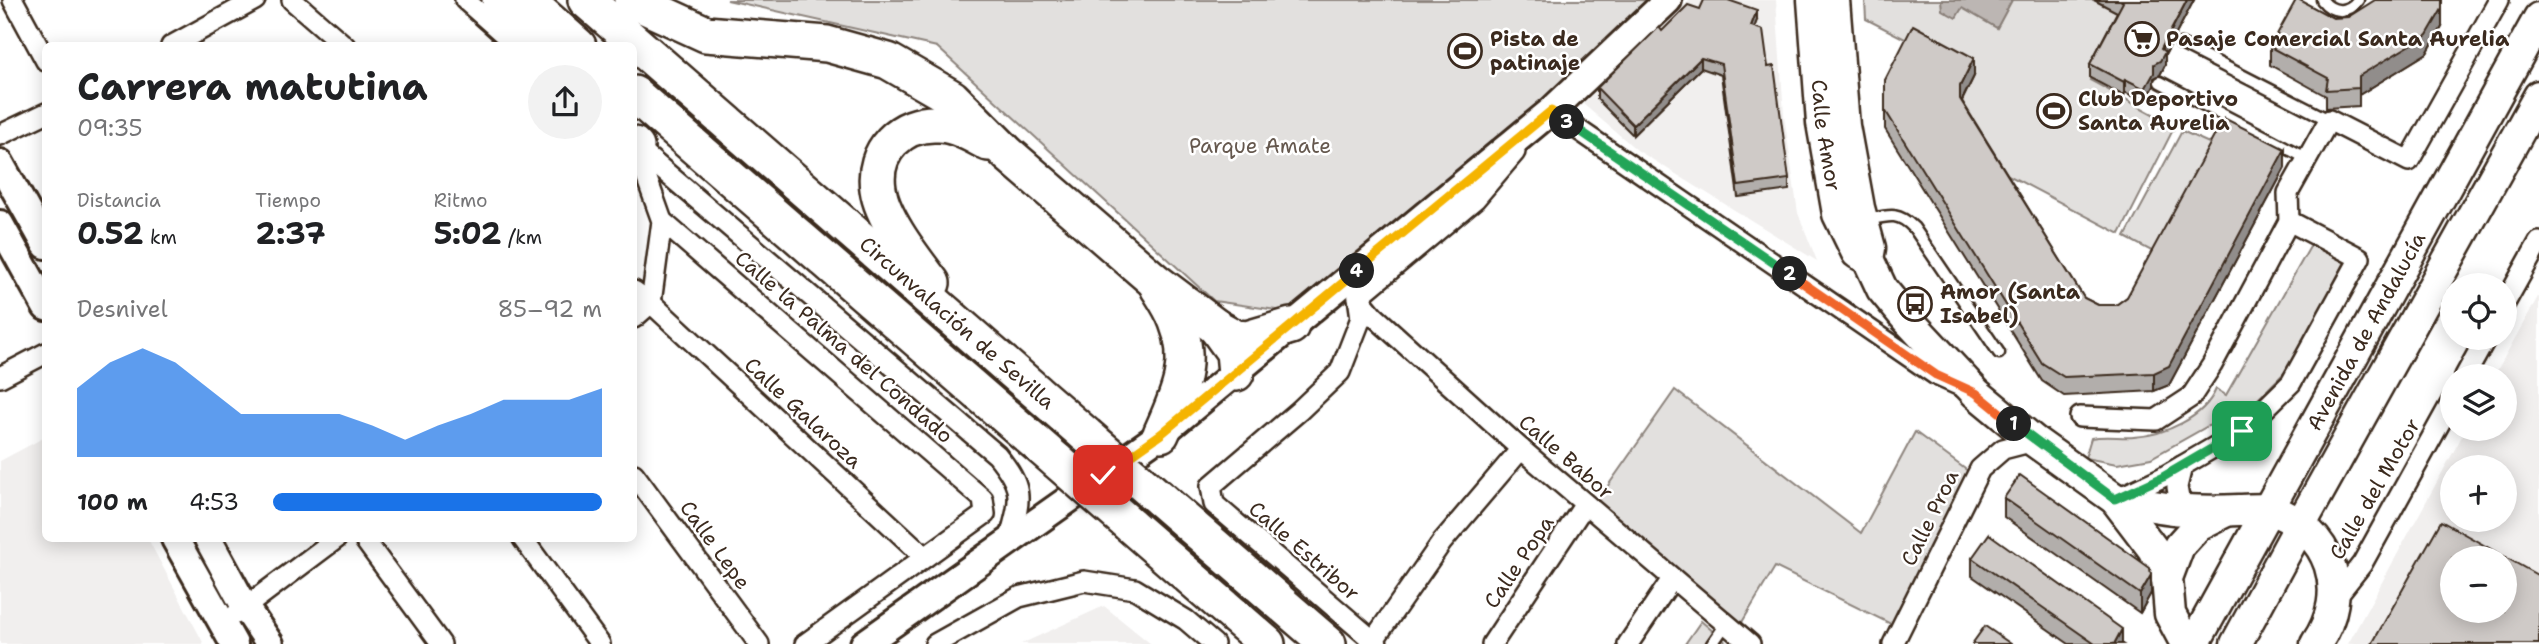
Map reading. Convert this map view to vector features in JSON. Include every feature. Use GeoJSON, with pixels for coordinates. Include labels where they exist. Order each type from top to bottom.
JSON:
{"type":"FeatureCollection","features":[{"type":"Feature","properties":{"kind":"highway"},"geometry":{"type":"LineString","coordinates":[[500,0],[529,42]]}},
{"type":"Feature","properties":{"kind":"highway"},"geometry":{"type":"LineString","coordinates":[[526,0],[573,42]]}},
{"type":"Feature","properties":{"kind":"highway","name":"Circunvalación de Sevilla"},"geometry":{"type":"LineString","coordinates":[[586,0],[634,42]]}},
{"type":"Feature","properties":{"kind":"highway"},"geometry":{"type":"LineString","coordinates":[[632,0],[706,34],[827,44],[888,61],[952,98],[1008,154],[1155,281],[1216,327],[1236,338],[1247,339],[1291,326]]}},
{"type":"Feature","properties":{"kind":"highway","name":"Circunvalación de Sevilla"},"geometry":{"type":"LineString","coordinates":[[637,44],[1328,644]]}},
{"type":"Feature","properties":{"kind":"highway","name":"Circunvalación de Sevilla"},"geometry":{"type":"LineString","coordinates":[[637,97],[1267,644]]}},
{"type":"Feature","properties":{"kind":"highway"},"geometry":{"type":"LineString","coordinates":[[966,331],[900,240],[878,190],[879,166],[888,145],[902,131],[931,124],[970,133],[1008,154]]}},
{"type":"Feature","properties":{"kind":"highway"},"geometry":{"type":"LineString","coordinates":[[1155,281],[1178,322],[1186,358],[1194,373],[1205,380],[1229,379],[1234,352],[1216,327]]}},
{"type":"Feature","properties":{"kind":"highway"},"geometry":{"type":"LineString","coordinates":[[1161,434],[1181,389],[1186,358]]}},
{"type":"Feature","properties":{"kind":"main road","name":"Calle Amor"},"geometry":{"type":"LineString","coordinates":[[1813,0],[1822,123],[1838,214],[1857,253],[1868,259]]}},
{"type":"Feature","properties":{"kind":"main road","name":"Calle Amor"},"geometry":{"type":"LineString","coordinates":[[1834,0],[1844,126],[1870,248],[1868,259],[1882,289],[1976,393],[2034,441],[2115,499],[2153,549],[2167,578]]}},
{"type":"Feature","properties":{"kind":"main road","name":"Avenida de Andalucía"},"geometry":{"type":"LineString","coordinates":[[2194,644],[2539,18]]}},
{"type":"Feature","properties":{"kind":"main road","name":"Avenida de Andalucía"},"geometry":{"type":"LineString","coordinates":[[2236,644],[2537,106]]}},
{"type":"Feature","properties":{"kind":"main road","name":"Calle Amor"},"geometry":{"type":"LineString","coordinates":[[2115,499],[2180,510],[2269,509]]}},
{"type":"Feature","properties":{"kind":"main road"},"geometry":{"type":"LineString","coordinates":[[2269,509],[2301,524],[2321,545],[2331,566],[2335,598],[2326,629],[2316,644]]}},
{"type":"Feature","properties":{"kind":"main road"},"geometry":{"type":"LineString","coordinates":[[2186,644],[2171,614],[2167,578],[2179,546],[2198,526],[2226,511]]}},
{"type":"Feature","properties":{"kind":"street"},"geometry":{"type":"LineString","coordinates":[[13,0],[42,54]]}},
{"type":"Feature","properties":{"kind":"street"},"geometry":{"type":"LineString","coordinates":[[178,42],[255,0]]}},
{"type":"Feature","properties":{"kind":"street"},"geometry":{"type":"LineString","coordinates":[[292,0],[340,42]]}},
{"type":"Feature","properties":{"kind":"street"},"geometry":{"type":"LineString","coordinates":[[465,0],[512,42]]}},
{"type":"Feature","properties":{"kind":"street"},"geometry":{"type":"LineString","coordinates":[[864,644],[1161,434],[1551,111],[1668,0]]}},
{"type":"Feature","properties":{"kind":"street"},"geometry":{"type":"LineString","coordinates":[[2080,417],[2156,420],[2191,397],[2212,365],[2289,221],[2288,193],[2329,120],[2409,160],[2498,0]]}},
{"type":"Feature","properties":{"kind":"street"},"geometry":{"type":"LineString","coordinates":[[1358,298],[1475,199],[1551,111]]}},
{"type":"Feature","properties":{"kind":"street","name":"Calle Amor"},"geometry":{"type":"LineString","coordinates":[[1551,111],[1936,375],[1976,393]]}},
{"type":"Feature","properties":{"kind":"street"},"geometry":{"type":"LineString","coordinates":[[0,135],[42,115]]}},
{"type":"Feature","properties":{"kind":"street"},"geometry":{"type":"LineString","coordinates":[[637,148],[997,456],[1014,476],[1020,499],[1009,542]]}},
{"type":"Feature","properties":{"kind":"street"},"geometry":{"type":"LineString","coordinates":[[637,152],[662,221],[651,303],[637,315]]}},
{"type":"Feature","properties":{"kind":"street"},"geometry":{"type":"LineString","coordinates":[[0,163],[42,238]]}},
{"type":"Feature","properties":{"kind":"street","name":"Calle la Palma del Condado"},"geometry":{"type":"LineString","coordinates":[[662,221],[983,499],[985,514],[925,557]]}},
{"type":"Feature","properties":{"kind":"street"},"geometry":{"type":"LineString","coordinates":[[2115,499],[2163,477],[2242,431],[2291,383],[2360,258],[2289,221]]}},
{"type":"Feature","properties":{"kind":"street"},"geometry":{"type":"LineString","coordinates":[[0,224],[7,252],[42,301]]}},
{"type":"Feature","properties":{"kind":"street"},"geometry":{"type":"LineString","coordinates":[[2517,282],[2539,242]]}},
{"type":"Feature","properties":{"kind":"street","name":"Calle Amor"},"geometry":{"type":"LineString","coordinates":[[1845,312],[1877,317],[1885,308],[1882,289]]}},
{"type":"Feature","properties":{"kind":"street","name":"Calle Galaroza"},"geometry":{"type":"LineString","coordinates":[[637,293],[651,303],[925,557]]}},
{"type":"Feature","properties":{"kind":"street","name":"Calle Babor"},"geometry":{"type":"LineString","coordinates":[[1358,298],[1374,316],[1521,449],[1750,644]]}},
{"type":"Feature","properties":{"kind":"street","name":"Calle Estribor"},"geometry":{"type":"LineString","coordinates":[[1358,298],[1361,318],[1340,372],[1211,486],[1214,504],[1375,642]]}},
{"type":"Feature","properties":{"kind":"street"},"geometry":{"type":"LineString","coordinates":[[0,377],[42,355]]}},
{"type":"Feature","properties":{"kind":"street","name":"Calle del Motor"},"geometry":{"type":"LineString","coordinates":[[2335,598],[2362,564],[2440,423]]}},
{"type":"Feature","properties":{"kind":"street","name":"Calle Proa"},"geometry":{"type":"LineString","coordinates":[[1893,644],[1980,469],[2003,449],[2034,441]]}},
{"type":"Feature","properties":{"kind":"street"},"geometry":{"type":"LineString","coordinates":[[1375,642],[1442,542],[1521,449]]}},
{"type":"Feature","properties":{"kind":"street"},"geometry":{"type":"LineString","coordinates":[[2180,510],[2177,487],[2182,466]]}},
{"type":"Feature","properties":{"kind":"street","name":"Calle Lepe"},"geometry":{"type":"LineString","coordinates":[[637,478],[759,644]]}},
{"type":"Feature","properties":{"kind":"street","name":"Calle Popa"},"geometry":{"type":"LineString","coordinates":[[1492,644],[1585,504]]}},
{"type":"Feature","properties":{"kind":"street"},"geometry":{"type":"LineString","coordinates":[[177,542],[229,634],[245,607],[332,542]]}},
{"type":"Feature","properties":{"kind":"street"},"geometry":{"type":"LineString","coordinates":[[210,542],[245,607],[270,644]]}},
{"type":"Feature","properties":{"kind":"street"},"geometry":{"type":"LineString","coordinates":[[366,542],[441,644]]}},
{"type":"Feature","properties":{"kind":"street"},"geometry":{"type":"LineString","coordinates":[[525,542],[600,644]]}},
{"type":"Feature","properties":{"kind":"street"},"geometry":{"type":"LineString","coordinates":[[805,644],[925,557]]}},
{"type":"Feature","properties":{"kind":"street"},"geometry":{"type":"LineString","coordinates":[[1628,644],[1672,579]]}},
{"type":"Feature","properties":{"kind":"street"},"geometry":{"type":"LineString","coordinates":[[935,644],[1019,597],[1084,581],[1135,589],[1186,620],[1214,644]]}},
{"type":"Feature","properties":{"kind":"lane"},"geometry":{"type":"LineString","coordinates":[[2322,0],[2328,7],[2342,11],[2349,9],[2358,0]]}},
{"type":"Feature","properties":{"kind":"lane"},"geometry":{"type":"LineString","coordinates":[[2181,44],[2329,120]]}},
{"type":"Feature","properties":{"kind":"lane"},"geometry":{"type":"LineString","coordinates":[[2161,82],[2308,159]]}},
{"type":"Feature","properties":{"kind":"lane"},"geometry":{"type":"LineString","coordinates":[[1864,221],[1893,215],[1905,218],[1999,353]]}},
{"type":"Feature","properties":{"kind":"lane"},"geometry":{"type":"LineString","coordinates":[[1712,644],[1726,624]]}},
{"type":"Feature","properties":{"kind":"shaded area"},"geometry":{"type":"Polygon","coordinates":[[[1690,0],[1776,0],[1784,115],[1798,213],[1817,261],[1637,150],[1583,104],[1690,0]]]}},
{"type":"Feature","properties":{"kind":"shaded area"},"geometry":{"type":"Polygon","coordinates":[[[1941,0],[2012,0],[1997,28],[1962,8],[1956,18],[1942,10],[1941,0]]]}},
{"type":"Feature","properties":{"kind":"shaded area"},"geometry":{"type":"Polygon","coordinates":[[[2539,295],[2539,644],[2348,644],[2440,476],[2440,532],[2517,532],[2517,455],[2452,455],[2459,441],[2517,441],[2517,364],[2501,364],[2508,350],[2517,350],[2517,335],[2539,295]]]}},
{"type":"Feature","properties":{"kind":"shaded area"},"geometry":{"type":"Polygon","coordinates":[[[42,439],[42,542],[150,542],[204,644],[0,644],[0,461],[42,439]]]}},
{"type":"Feature","properties":{"kind":"shaded area"},"geometry":{"type":"Polygon","coordinates":[[[1104,606],[1151,644],[1021,644],[1104,606]]]}},
{"type":"Feature","properties":{"kind":"green space","name":"Parque Amate"},"geometry":{"type":"Polygon","coordinates":[[[727,0],[1651,0],[1562,84],[1290,312],[1214,301],[937,47],[727,0]]]}},
{"type":"Feature","properties":{"kind":"green space","name":"Club Deportivo Santa Aurelia"},"geometry":{"type":"Polygon","coordinates":[[[1865,0],[2094,0],[2123,15],[2090,80],[2175,126],[2120,234],[1993,167],[1913,43],[1866,19],[1865,0]]]}},
{"type":"Feature","properties":{"kind":"green space"},"geometry":{"type":"Polygon","coordinates":[[[2182,131],[2218,147],[2159,255],[2125,237],[2182,131]]]}},
{"type":"Feature","properties":{"kind":"green space"},"geometry":{"type":"Polygon","coordinates":[[[2311,245],[2345,262],[2290,367],[2240,417],[2208,426],[2151,458],[2117,464],[2085,458],[2091,438],[2134,437],[2158,433],[2193,416],[2216,389],[2226,395],[2311,245]]]}},
{"type":"Feature","properties":{"kind":"green space"},"geometry":{"type":"Polygon","coordinates":[[[1675,390],[1861,533],[1915,432],[1976,477],[1901,629],[1775,567],[1738,629],[1593,507],[1675,390]]]}},
{"type":"Feature","properties":{"kind":"green space"},"geometry":{"type":"Polygon","coordinates":[[[1701,621],[1728,644],[1685,644],[1701,621]]]}},
{"type":"Feature","properties":{"kind":"building"},"geometry":{"type":"Polygon","coordinates":[[[1704,0],[1728,0],[1757,10],[1751,26],[1763,30],[1768,67],[1774,66],[1789,179],[1738,186],[1721,64],[1701,58],[1633,125],[1597,88],[1659,27],[1662,31],[1688,5],[1700,9],[1704,0]]]}},
{"type":"Feature","properties":{"kind":"building","name":"Pasaje Comercial Santa Aurelia"},"geometry":{"type":"Polygon","coordinates":[[[2120,0],[2187,0],[2161,49],[2165,52],[2160,61],[2154,64],[2154,73],[2145,89],[2125,79],[2124,82],[2090,64],[2123,2],[2120,0]]]}},
{"type":"Feature","properties":{"kind":"building"},"geometry":{"type":"Polygon","coordinates":[[[2296,0],[2333,18],[2348,17],[2375,0],[2442,0],[2442,9],[2427,35],[2359,76],[2359,88],[2326,90],[2328,78],[2270,47],[2296,0]]]}},
{"type":"Feature","properties":{"kind":"building"},"geometry":{"type":"Polygon","coordinates":[[[1913,25],[1974,58],[1960,86],[1960,99],[2084,298],[2098,305],[2116,305],[2127,297],[2224,118],[2285,149],[2169,366],[2154,373],[2064,377],[2042,363],[1885,110],[1885,80],[1913,25]]]}},
{"type":"Feature","properties":{"kind":"building"},"geometry":{"type":"Polygon","coordinates":[[[2020,475],[2150,568],[2151,575],[2140,594],[2004,498],[2020,475]]]}},
{"type":"Feature","properties":{"kind":"building"},"geometry":{"type":"Polygon","coordinates":[[[2440,523],[2440,532],[2461,532],[2486,546],[2440,546],[2440,623],[2517,623],[2517,564],[2539,576],[2539,644],[2372,644],[2440,523]]]}},
{"type":"Feature","properties":{"kind":"building"},"geometry":{"type":"Polygon","coordinates":[[[1989,534],[2122,629],[2114,644],[2095,644],[1972,558],[1989,534]]]}},
{"type":"Feature","properties":{"kind":"building"},"geometry":{"type":"Polygon","coordinates":[[[1985,626],[2011,644],[1972,644],[1985,626]]]}},
{"type":"Feature","properties":{"kind":"place","name":"Pasaje Comercial Santa Aurelia"},"geometry":{"type":"Point","coordinates":[2142,39]}},
{"type":"Feature","properties":{"kind":"place","name":"Pista de patinaje"},"geometry":{"type":"Point","coordinates":[1465,51]}},
{"type":"Feature","properties":{"kind":"place","name":"Club Deportivo Santa Aurelia"},"geometry":{"type":"Point","coordinates":[2054,111]}},
{"type":"Feature","properties":{"kind":"place","name":"Amor (Santa Isabel)"},"geometry":{"type":"Point","coordinates":[1915,304]}},
{"type":"Feature","properties":{"kind":"route"},"geometry":{"type":"LineString","coordinates":[[1103,475],[1161,434],[1223,384],[1551,111],[1936,375],[1976,393],[2034,441],[2115,499],[2163,477],[2242,431]]}}]}
